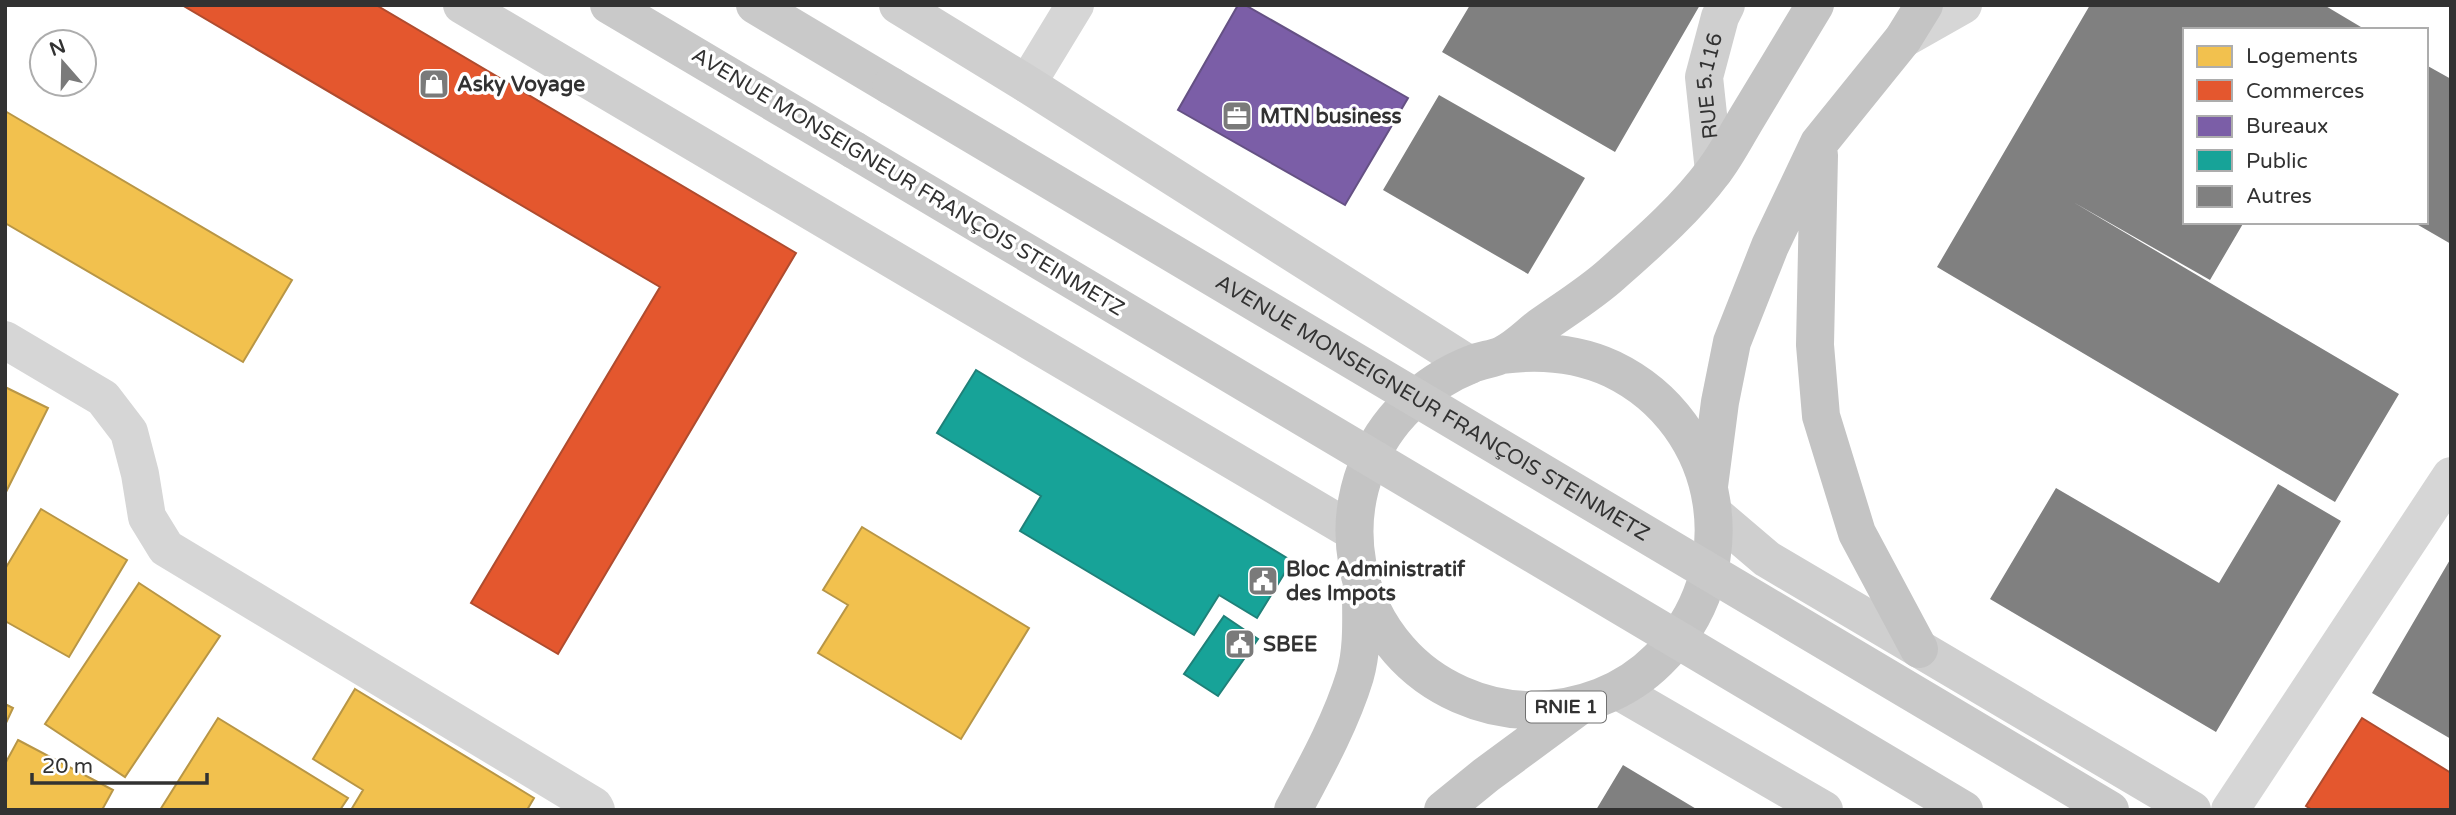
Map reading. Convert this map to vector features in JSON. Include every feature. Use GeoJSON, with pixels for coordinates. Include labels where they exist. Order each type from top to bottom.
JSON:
{"type":"FeatureCollection","features":[{"type":"Feature","properties":{"kind":"highway","name":"RNIE 1"},"geometry":{"type":"LineString","coordinates":[[1293,810],[1333,729],[1355,675],[1361,639],[1361,581],[1354,531],[1356,507],[1360,484],[1369,461],[1393,421],[1427,387],[1486,360],[1609,277],[1669,220],[1714,171],[1815,5]]}},
{"type":"Feature","properties":{"kind":"highway","name":"RNIE 1"},"geometry":{"type":"LineString","coordinates":[[1711,500],[1720,402],[1732,342],[1770,246],[1819,143],[1903,39],[1924,5]]}},
{"type":"Feature","properties":{"kind":"highway"},"geometry":{"type":"LineString","coordinates":[[1819,143],[1815,345],[1821,416],[1857,533],[1919,649]]}},
{"type":"Feature","properties":{"kind":"highway","name":"RNIE 1"},"geometry":{"type":"LineString","coordinates":[[1443,810],[1486,775],[1652,666],[1681,635],[1693,616],[1709,577],[1715,534],[1711,500],[1702,467],[1681,427],[1650,394],[1612,370],[1569,355],[1546,352],[1486,360]]}},
{"type":"Feature","properties":{"kind":"highway","name":"RNIE 1"},"geometry":{"type":"LineString","coordinates":[[1361,581],[1369,603],[1398,649],[1419,670],[1442,686],[1469,699],[1497,707],[1556,709],[1601,697]]}},
{"type":"Feature","properties":{"kind":"main road"},"geometry":{"type":"LineString","coordinates":[[462,5],[1354,531]]}},
{"type":"Feature","properties":{"kind":"main road","name":"AVENUE MONSEIGNEUR FRANÇOIS STEINMETZ"},"geometry":{"type":"LineString","coordinates":[[609,5],[1964,810]]}},
{"type":"Feature","properties":{"kind":"main road","name":"AVENUE MONSEIGNEUR FRANÇOIS STEINMETZ"},"geometry":{"type":"LineString","coordinates":[[755,5],[2110,810]]}},
{"type":"Feature","properties":{"kind":"main road"},"geometry":{"type":"LineString","coordinates":[[898,5],[1486,360]]}},
{"type":"Feature","properties":{"kind":"main road","name":"RUE 5.116"},"geometry":{"type":"LineString","coordinates":[[1714,171],[1704,77],[1720,17],[1726,5]]}},
{"type":"Feature","properties":{"kind":"main road"},"geometry":{"type":"LineString","coordinates":[[1711,500],[1767,559],[2192,810]]}},
{"type":"Feature","properties":{"kind":"main road"},"geometry":{"type":"LineString","coordinates":[[1601,697],[1824,810]]}},
{"type":"Feature","properties":{"kind":"street"},"geometry":{"type":"LineString","coordinates":[[1027,84],[1075,5]]}},
{"type":"Feature","properties":{"kind":"street"},"geometry":{"type":"LineString","coordinates":[[1903,39],[1964,5]]}},
{"type":"Feature","properties":{"kind":"street"},"geometry":{"type":"LineString","coordinates":[[5,340],[103,398],[129,432],[140,474],[146,517],[166,548],[596,810]]}},
{"type":"Feature","properties":{"kind":"street"},"geometry":{"type":"LineString","coordinates":[[2230,810],[2451,476]]}},
{"type":"Feature","properties":{"kind":"building: Logements"},"geometry":{"type":"Polygon","coordinates":[[[5,111],[292,280],[243,362],[5,223],[5,111]]]}},
{"type":"Feature","properties":{"kind":"building: Logements"},"geometry":{"type":"Polygon","coordinates":[[[5,387],[48,408],[5,494],[5,387]]]}},
{"type":"Feature","properties":{"kind":"building: Logements"},"geometry":{"type":"Polygon","coordinates":[[[41,509],[127,560],[69,657],[5,621],[5,569],[41,509]]]}},
{"type":"Feature","properties":{"kind":"building: Logements"},"geometry":{"type":"Polygon","coordinates":[[[862,527],[1029,628],[961,739],[818,653],[848,605],[823,590],[862,527]]]}},
{"type":"Feature","properties":{"kind":"building: Logements"},"geometry":{"type":"Polygon","coordinates":[[[139,583],[220,636],[125,777],[45,724],[139,583]]]}},
{"type":"Feature","properties":{"kind":"building: Logements"},"geometry":{"type":"Polygon","coordinates":[[[355,689],[534,798],[527,810],[351,810],[363,790],[313,759],[355,689]]]}},
{"type":"Feature","properties":{"kind":"building: Logements"},"geometry":{"type":"Polygon","coordinates":[[[5,704],[13,708],[5,725],[5,704]]]}},
{"type":"Feature","properties":{"kind":"building: Logements"},"geometry":{"type":"Polygon","coordinates":[[[218,718],[348,798],[340,810],[160,810],[218,718]]]}},
{"type":"Feature","properties":{"kind":"building: Logements"},"geometry":{"type":"Polygon","coordinates":[[[18,740],[113,790],[102,810],[5,810],[5,764],[18,740]]]}},
{"type":"Feature","properties":{"kind":"building: Commerces"},"geometry":{"type":"Polygon","coordinates":[[[182,5],[376,5],[796,253],[558,654],[471,603],[660,287],[182,5]]]}},
{"type":"Feature","properties":{"kind":"building: Commerces"},"geometry":{"type":"Polygon","coordinates":[[[2362,718],[2451,773],[2451,810],[2312,810],[2306,806],[2362,718]]]}},
{"type":"Feature","properties":{"kind":"building: Bureaux"},"geometry":{"type":"Polygon","coordinates":[[[1238,5],[1245,5],[1408,98],[1345,205],[1178,110],[1238,5]]]}},
{"type":"Feature","properties":{"kind":"building: Public"},"geometry":{"type":"Polygon","coordinates":[[[976,370],[1292,561],[1257,618],[1219,595],[1194,635],[1020,531],[1041,496],[937,433],[976,370]]]}},
{"type":"Feature","properties":{"kind":"building: Public"},"geometry":{"type":"Polygon","coordinates":[[[1224,616],[1258,639],[1218,696],[1184,674],[1224,616]]]}},
{"type":"Feature","properties":{"kind":"building: Autres"},"geometry":{"type":"Polygon","coordinates":[[[1470,5],[1700,5],[1615,152],[1442,52],[1470,5]]]}},
{"type":"Feature","properties":{"kind":"building: Autres"},"geometry":{"type":"Polygon","coordinates":[[[2090,5],[2324,5],[2363,28],[2183,28],[2183,224],[2243,224],[2210,280],[2073,202],[2399,394],[2335,502],[1937,267],[2090,5]]]}},
{"type":"Feature","properties":{"kind":"building: Autres"},"geometry":{"type":"Polygon","coordinates":[[[2428,66],[2451,79],[2451,244],[2416,224],[2428,224],[2428,66]]]}},
{"type":"Feature","properties":{"kind":"building: Autres"},"geometry":{"type":"Polygon","coordinates":[[[1439,95],[1585,178],[1528,274],[1383,190],[1439,95]]]}},
{"type":"Feature","properties":{"kind":"building: Autres"},"geometry":{"type":"Polygon","coordinates":[[[2278,484],[2341,521],[2216,732],[1990,599],[2056,488],[2219,583],[2278,484]]]}},
{"type":"Feature","properties":{"kind":"building: Autres"},"geometry":{"type":"Polygon","coordinates":[[[2451,558],[2451,739],[2372,693],[2451,558]]]}},
{"type":"Feature","properties":{"kind":"building: Autres"},"geometry":{"type":"Polygon","coordinates":[[[1623,765],[1698,810],[1596,810],[1623,765]]]}},
{"type":"Feature","properties":{"kind":"place","name":"Asky Voyage"},"geometry":{"type":"Point","coordinates":[434,84]}},
{"type":"Feature","properties":{"kind":"place","name":"MTN business"},"geometry":{"type":"Point","coordinates":[1237,116]}},
{"type":"Feature","properties":{"kind":"place","name":"Bloc Administratif des Impots"},"geometry":{"type":"Point","coordinates":[1263,581]}},
{"type":"Feature","properties":{"kind":"place","name":"SBEE"},"geometry":{"type":"Point","coordinates":[1240,644]}}]}
